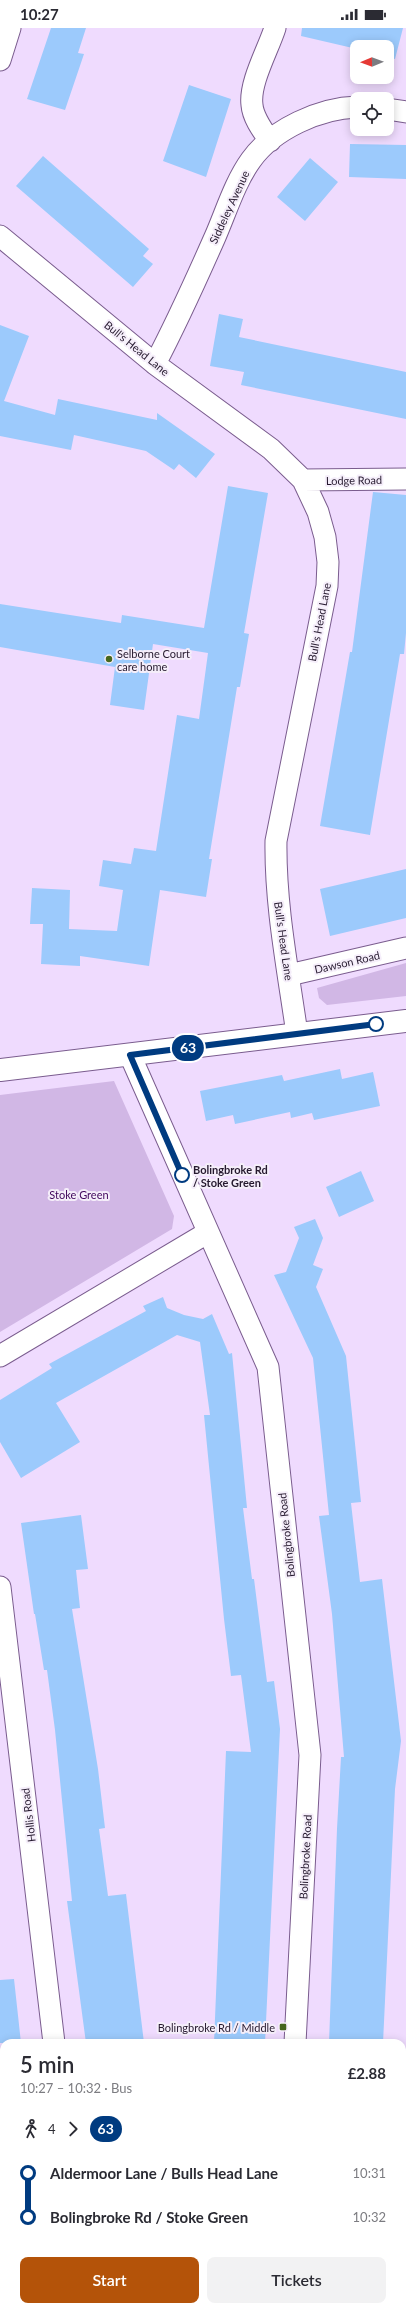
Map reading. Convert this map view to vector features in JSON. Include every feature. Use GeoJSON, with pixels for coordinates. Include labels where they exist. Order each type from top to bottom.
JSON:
{"type":"FeatureCollection","features":[{"type":"Feature","properties":{"kind":"street"},"geometry":{"type":"LineString","coordinates":[[0,60],[10,28]]}},
{"type":"Feature","properties":{"kind":"street"},"geometry":{"type":"LineString","coordinates":[[270,141],[258,123],[252,106],[252,92],[275,28]]}},
{"type":"Feature","properties":{"kind":"street","name":"Siddeley Avenue"},"geometry":{"type":"LineString","coordinates":[[155,364],[182,314],[239,182],[251,159],[270,141],[297,123],[317,113],[340,108],[350,108]]}},
{"type":"Feature","properties":{"kind":"street"},"geometry":{"type":"LineString","coordinates":[[394,110],[406,112]]}},
{"type":"Feature","properties":{"kind":"street","name":"Bull's Head Lane"},"geometry":{"type":"LineString","coordinates":[[0,236],[155,364],[271,449],[303,480],[318,512],[325,537],[328,562],[327,586],[276,841],[275,869],[297,1034]]}},
{"type":"Feature","properties":{"kind":"street","name":"Lodge Road"},"geometry":{"type":"LineString","coordinates":[[303,480],[406,479]]}},
{"type":"Feature","properties":{"kind":"street","name":"Dawson Road"},"geometry":{"type":"LineString","coordinates":[[289,975],[406,948]]}},
{"type":"Feature","properties":{"kind":"street"},"geometry":{"type":"LineString","coordinates":[[0,1070],[406,1021]]}},
{"type":"Feature","properties":{"kind":"street","name":"Bolingbroke Road"},"geometry":{"type":"LineString","coordinates":[[130,1055],[207,1233],[268,1367],[310,1755],[296,2039]]}},
{"type":"Feature","properties":{"kind":"street"},"geometry":{"type":"LineString","coordinates":[[0,1356],[207,1233]]}},
{"type":"Feature","properties":{"kind":"street","name":"Hollis Road"},"geometry":{"type":"LineString","coordinates":[[0,1587],[54,2039]]}},
{"type":"Feature","properties":{"kind":"green space"},"geometry":{"type":"Polygon","coordinates":[[[406,963],[406,996],[327,1005],[319,998],[317,988],[406,963]]]}},
{"type":"Feature","properties":{"kind":"green space","name":"Stoke Green"},"geometry":{"type":"Polygon","coordinates":[[[114,1081],[174,1216],[172,1229],[0,1332],[0,1095],[114,1081]]]}},
{"type":"Feature","properties":{"kind":"building"},"geometry":{"type":"Polygon","coordinates":[[[51,28],[86,28],[78,53],[84,54],[65,110],[27,99],[51,28]]]}},
{"type":"Feature","properties":{"kind":"building"},"geometry":{"type":"Polygon","coordinates":[[[302,28],[403,28],[395,59],[394,40],[350,40],[350,47],[301,36],[302,28]]]}},
{"type":"Feature","properties":{"kind":"building"},"geometry":{"type":"Polygon","coordinates":[[[189,85],[231,99],[206,177],[163,161],[189,85]]]}},
{"type":"Feature","properties":{"kind":"building"},"geometry":{"type":"Polygon","coordinates":[[[350,144],[406,145],[406,179],[349,177],[350,144]]]}},
{"type":"Feature","properties":{"kind":"building"},"geometry":{"type":"Polygon","coordinates":[[[43,156],[149,249],[143,256],[153,264],[133,287],[16,186],[43,156]]]}},
{"type":"Feature","properties":{"kind":"building"},"geometry":{"type":"Polygon","coordinates":[[[310,158],[338,182],[305,221],[277,197],[310,158]]]}},
{"type":"Feature","properties":{"kind":"building"},"geometry":{"type":"Polygon","coordinates":[[[219,314],[243,319],[239,337],[406,372],[406,419],[241,385],[244,372],[210,366],[219,314]]]}},
{"type":"Feature","properties":{"kind":"building"},"geometry":{"type":"Polygon","coordinates":[[[0,325],[29,336],[4,401],[55,415],[58,399],[157,420],[157,413],[215,454],[196,478],[179,464],[174,470],[146,451],[74,435],[71,450],[0,436],[0,325]]]}},
{"type":"Feature","properties":{"kind":"building"},"geometry":{"type":"Polygon","coordinates":[[[228,486],[268,493],[244,633],[249,634],[240,687],[237,687],[209,859],[212,859],[206,897],[160,890],[149,966],[80,956],[80,966],[41,964],[43,924],[30,924],[32,888],[70,890],[69,929],[117,931],[123,890],[99,886],[103,860],[131,864],[134,848],[156,851],[177,715],[199,719],[208,653],[153,644],[144,710],[110,705],[115,667],[0,647],[0,604],[121,623],[122,615],[204,628],[228,486]]]}},
{"type":"Feature","properties":{"kind":"building"},"geometry":{"type":"Polygon","coordinates":[[[373,492],[406,495],[406,633],[404,654],[400,654],[370,835],[320,826],[350,652],[352,652],[373,492]]]}},
{"type":"Feature","properties":{"kind":"building"},"geometry":{"type":"Polygon","coordinates":[[[406,869],[406,918],[330,936],[320,889],[406,869]]]}},
{"type":"Feature","properties":{"kind":"building"},"geometry":{"type":"Polygon","coordinates":[[[340,1069],[342,1079],[373,1072],[380,1106],[314,1120],[312,1113],[291,1118],[290,1112],[235,1124],[233,1115],[206,1121],[200,1091],[282,1075],[284,1081],[340,1069]]]}},
{"type":"Feature","properties":{"kind":"building"},"geometry":{"type":"Polygon","coordinates":[[[361,1171],[374,1201],[339,1217],[326,1187],[361,1171]]]}},
{"type":"Feature","properties":{"kind":"building"},"geometry":{"type":"Polygon","coordinates":[[[315,1219],[323,1238],[313,1265],[323,1269],[316,1287],[346,1356],[361,1502],[351,1503],[360,1582],[382,1579],[401,1741],[395,1789],[383,2039],[329,2039],[337,1829],[341,1757],[344,1757],[332,1614],[319,1516],[329,1515],[313,1358],[274,1275],[286,1272],[299,1238],[294,1227],[315,1219]]]}},
{"type":"Feature","properties":{"kind":"building"},"geometry":{"type":"Polygon","coordinates":[[[163,1297],[167,1308],[184,1315],[203,1319],[212,1314],[229,1354],[232,1353],[247,1508],[243,1508],[252,1579],[254,1579],[267,1682],[274,1681],[280,1729],[265,2039],[214,2039],[226,1751],[251,1752],[241,1675],[231,1676],[204,1415],[210,1415],[200,1342],[177,1335],[56,1403],[80,1442],[21,1478],[0,1442],[0,1400],[52,1368],[49,1364],[146,1311],[143,1306],[163,1297]]]}},
{"type":"Feature","properties":{"kind":"building"},"geometry":{"type":"Polygon","coordinates":[[[81,1515],[88,1569],[76,1570],[80,1608],[72,1609],[98,1769],[105,1828],[99,1829],[108,1896],[126,1894],[144,2039],[85,2039],[67,1901],[72,1901],[55,1730],[47,1670],[44,1670],[34,1614],[21,1523],[81,1515]]]}},
{"type":"Feature","properties":{"kind":"building"},"geometry":{"type":"Polygon","coordinates":[[[14,1979],[21,2039],[0,2039],[0,1980],[14,1979]]]}},
{"type":"Feature","properties":{"kind":"bus line","name":"63"},"geometry":{"type":"LineString","coordinates":[[182,1175],[130,1055],[376,1024]]}},
{"type":"Feature","properties":{"kind":"place","name":"Selborne Court care home"},"geometry":{"type":"Point","coordinates":[109,659]}},
{"type":"Feature","properties":{"kind":"place","name":"Bolingbroke Rd / Stoke Green"},"geometry":{"type":"Point","coordinates":[182,1175]}},
{"type":"Feature","properties":{"kind":"place","name":"Bolingbroke Rd / Middle"},"geometry":{"type":"Point","coordinates":[283,2027]}}]}
